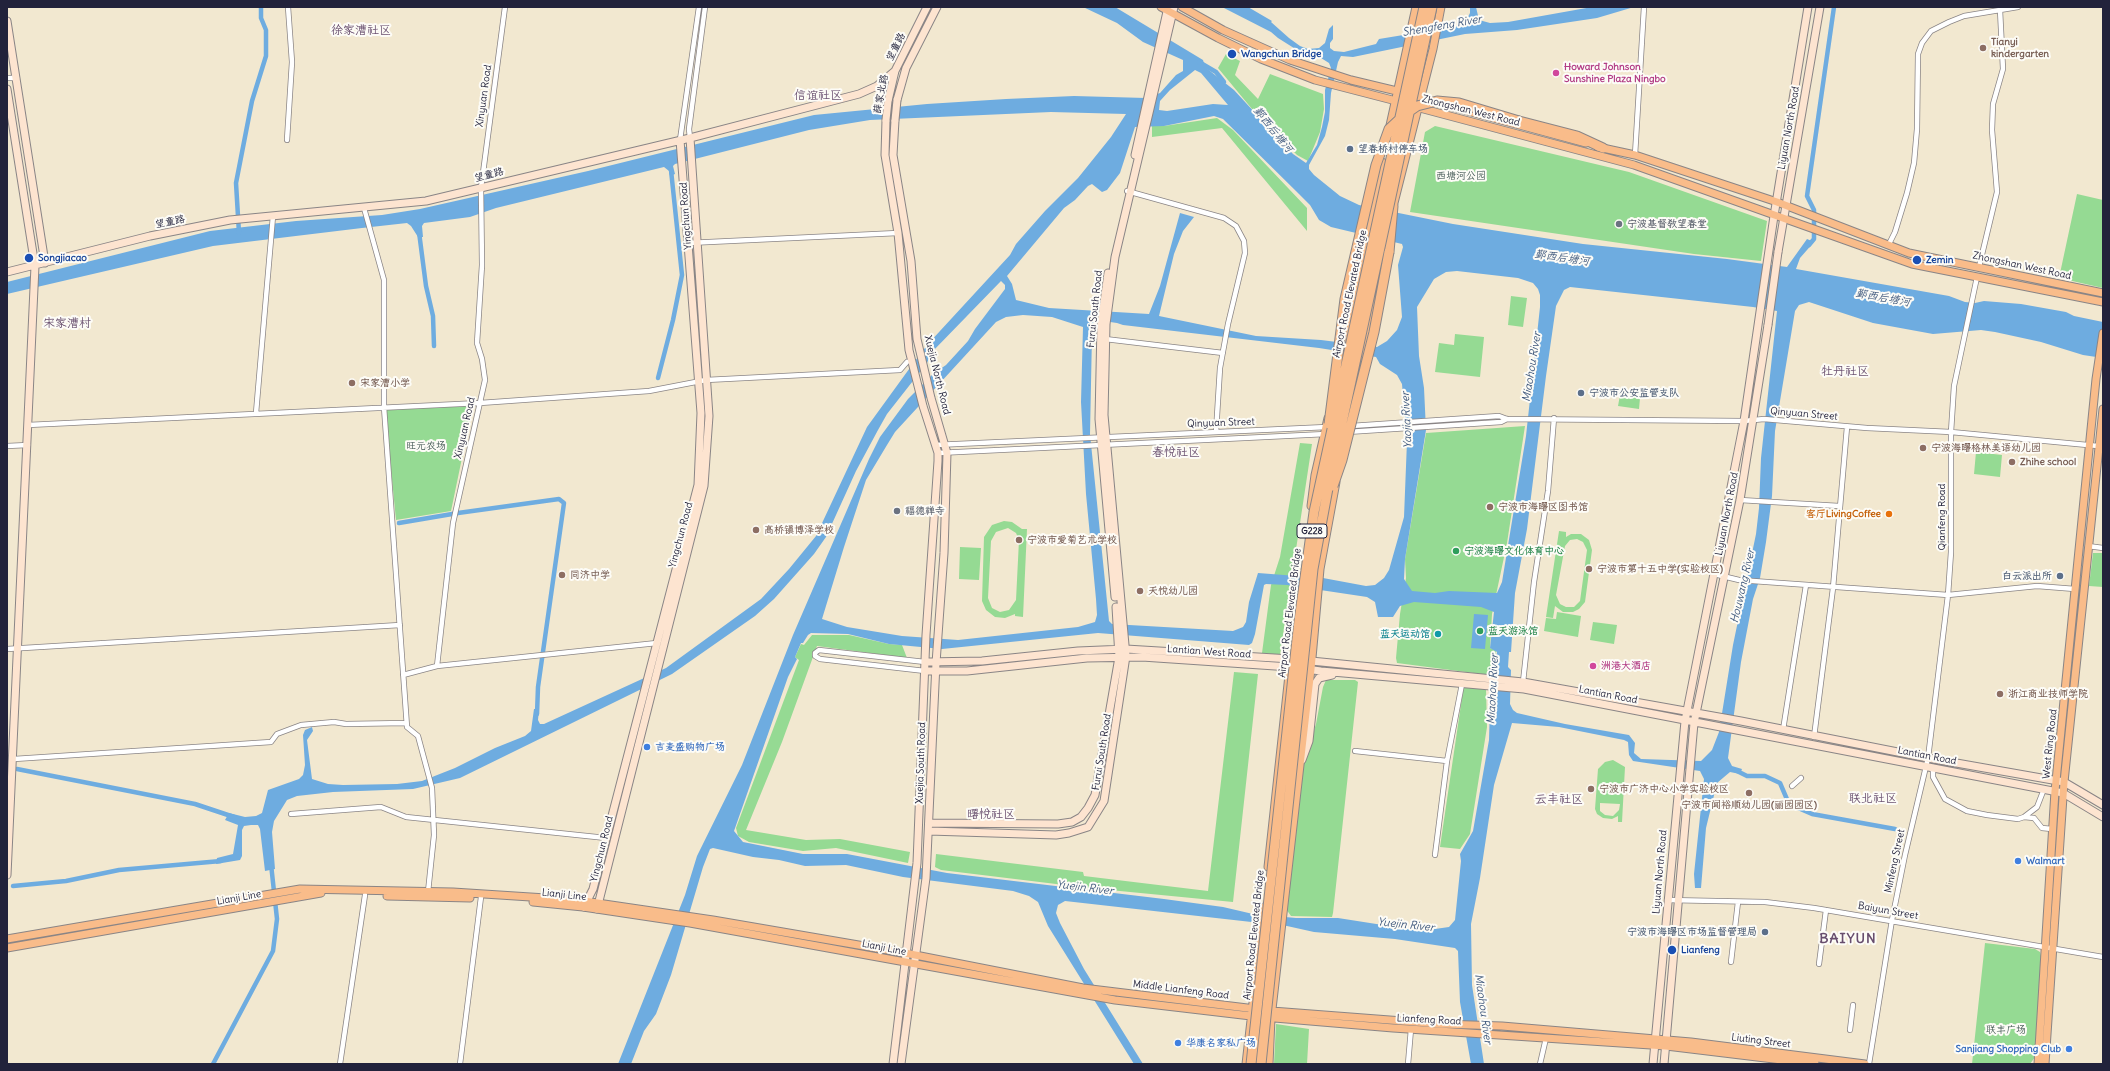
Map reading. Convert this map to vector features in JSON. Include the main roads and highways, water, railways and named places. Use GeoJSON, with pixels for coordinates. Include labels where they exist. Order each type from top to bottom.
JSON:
{"type":"FeatureCollection","features":[{"type":"Feature","properties":{"kind":"highway","name":"Airport Road Elevated Bridge"},"geometry":{"type":"LineString","coordinates":[[1251,1064],[1299,621],[1314,512],[1424,7]]}},
{"type":"Feature","properties":{"kind":"highway","name":"Airport Road Elevated Bridge"},"geometry":{"type":"LineString","coordinates":[[1261,1064],[1314,569],[1323,515],[1432,7]]}},
{"type":"Feature","properties":{"kind":"highway"},"geometry":{"type":"LineString","coordinates":[[1327,452],[1329,411],[1347,292],[1376,165],[1389,129],[1404,115],[1417,106],[1437,101],[1459,104],[1577,136],[1603,148]]}},
{"type":"Feature","properties":{"kind":"highway"},"geometry":{"type":"LineString","coordinates":[[1340,345],[1348,323],[1376,183],[1382,163]]}},
{"type":"Feature","properties":{"kind":"highway"},"geometry":{"type":"LineString","coordinates":[[1323,515],[1342,460],[1374,332],[1388,252],[1394,205]]}},
{"type":"Feature","properties":{"kind":"main road","name":"Zhongshan West Road"},"geometry":{"type":"LineString","coordinates":[[1182,7],[1223,30],[1290,60],[1351,80],[1398,91],[1455,109],[1635,155],[1777,202],[1909,253],[2103,293]]}},
{"type":"Feature","properties":{"kind":"main road"},"geometry":{"type":"LineString","coordinates":[[1246,1064],[1290,667],[1315,475],[1349,336],[1382,163],[1416,7]]}},
{"type":"Feature","properties":{"kind":"main road"},"geometry":{"type":"LineString","coordinates":[[1269,1064],[1272,1015],[1281,928],[1311,670],[1320,572],[1346,429],[1394,205],[1433,48],[1441,7]]}},
{"type":"Feature","properties":{"kind":"main road","name":"Zhongshan West Road"},"geometry":{"type":"LineString","coordinates":[[1169,9],[1236,47],[1315,80],[1396,100],[1418,108],[1634,165],[1912,264],[2103,302]]}},
{"type":"Feature","properties":{"kind":"main road","name":"West Ring Road"},"geometry":{"type":"LineString","coordinates":[[2045,1064],[2052,829],[2055,791],[2096,379],[2103,333]]}},
{"type":"Feature","properties":{"kind":"main road","name":"West Ring Road"},"geometry":{"type":"LineString","coordinates":[[2038,1064],[2064,782],[2103,409]]}},
{"type":"Feature","properties":{"kind":"main road","name":"Lianji Line"},"geometry":{"type":"LineString","coordinates":[[7,939],[300,888],[428,892],[585,904],[905,953],[1083,988],[1107,991]]}},
{"type":"Feature","properties":{"kind":"main road","name":"Lianji Line"},"geometry":{"type":"LineString","coordinates":[[7,948],[269,903],[314,893],[481,897],[585,904]]}},
{"type":"Feature","properties":{"kind":"main road","name":"Lianji Line"},"geometry":{"type":"LineString","coordinates":[[691,920],[913,964],[1115,1000]]}},
{"type":"Feature","properties":{"kind":"main road","name":"Middle Lianfeng Road"},"geometry":{"type":"LineString","coordinates":[[1107,991],[1251,1013]]}},
{"type":"Feature","properties":{"kind":"main road","name":"Middle Lianfeng Road"},"geometry":{"type":"LineString","coordinates":[[1115,1000],[1251,1013]]}},
{"type":"Feature","properties":{"kind":"main road","name":"Lianfeng Road"},"geometry":{"type":"LineString","coordinates":[[1251,1013],[1411,1029],[1502,1026],[1655,1042]]}},
{"type":"Feature","properties":{"kind":"main road","name":"Lianfeng Road"},"geometry":{"type":"LineString","coordinates":[[1272,1015],[1443,1027],[1546,1038],[1655,1042]]}},
{"type":"Feature","properties":{"kind":"main road"},"geometry":{"type":"LineString","coordinates":[[1655,1042],[1666,1043]]}},
{"type":"Feature","properties":{"kind":"main road","name":"Liuting Street"},"geometry":{"type":"LineString","coordinates":[[1666,1043],[1815,1064]]}},
{"type":"Feature","properties":{"kind":"main road","name":"Liuting Street"},"geometry":{"type":"LineString","coordinates":[[1666,1043],[1864,1064]]}},
{"type":"Feature","properties":{"kind":"water"},"geometry":{"type":"Polygon","coordinates":[[[1083,7],[1115,7],[1203,60],[1205,67],[1234,90],[1293,154],[1306,163],[1317,145],[1322,127],[1325,112],[1325,90],[1331,68],[1329,63],[1321,58],[1297,50],[1271,32],[1222,7],[1248,7],[1272,21],[1271,22],[1289,38],[1300,46],[1308,49],[1319,48],[1325,43],[1329,29],[1333,25],[1333,39],[1330,43],[1330,48],[1334,51],[1344,52],[1376,44],[1379,39],[1464,25],[1470,13],[1470,7],[1476,7],[1479,20],[1490,23],[1508,22],[1592,7],[1634,7],[1597,18],[1517,30],[1465,34],[1353,57],[1341,56],[1338,62],[1331,93],[1329,120],[1325,136],[1309,165],[1309,169],[1314,175],[1340,196],[1359,205],[1453,224],[1583,244],[1727,259],[1787,267],[1807,239],[1814,242],[1800,258],[1796,269],[1949,296],[1965,302],[1975,303],[1984,301],[2021,304],[2066,312],[2074,316],[2103,322],[2103,358],[2083,355],[2041,342],[1995,332],[1981,330],[1933,334],[1873,323],[1809,302],[1799,305],[1795,311],[1775,431],[1772,496],[1766,542],[1760,578],[1753,599],[1741,662],[1728,758],[1732,766],[1742,769],[1740,774],[1730,772],[1717,783],[1706,828],[1701,888],[1695,888],[1694,874],[1704,779],[1700,771],[1633,761],[1629,755],[1628,742],[1624,740],[1559,727],[1512,723],[1494,785],[1480,878],[1471,924],[1472,985],[1484,1064],[1471,1064],[1460,1002],[1458,951],[1455,948],[1395,939],[1314,932],[1287,926],[1065,901],[1058,905],[1056,913],[1060,923],[1084,969],[1143,1064],[1134,1064],[1048,926],[1038,902],[1029,896],[1013,891],[903,877],[846,865],[805,866],[713,848],[710,849],[703,867],[671,975],[656,1014],[644,1031],[631,1064],[618,1064],[685,895],[697,856],[742,765],[793,635],[869,459],[880,437],[908,399],[933,374],[946,365],[968,341],[975,329],[1005,289],[1005,285],[1001,281],[932,352],[927,363],[887,414],[856,471],[826,537],[814,554],[774,599],[755,616],[672,674],[460,778],[413,789],[333,792],[297,796],[287,800],[274,821],[272,832],[275,869],[265,871],[260,829],[258,825],[244,826],[242,830],[242,856],[240,860],[216,864],[217,858],[233,854],[238,825],[225,820],[229,813],[245,817],[256,816],[262,813],[268,790],[299,779],[303,775],[305,765],[303,735],[305,730],[312,727],[313,731],[307,740],[312,779],[328,784],[343,785],[397,784],[422,781],[455,768],[495,748],[525,736],[531,731],[534,709],[539,709],[538,720],[540,724],[544,724],[666,668],[761,599],[789,569],[816,536],[867,427],[912,365],[928,344],[1010,255],[1016,244],[1045,211],[1078,178],[1111,137],[1126,114],[1051,112],[870,120],[809,130],[675,164],[673,166],[675,174],[670,176],[669,171],[664,167],[496,208],[470,217],[424,223],[422,226],[423,237],[418,237],[411,226],[407,223],[213,246],[7,294],[7,282],[210,231],[296,221],[382,215],[420,209],[588,171],[814,115],[927,104],[1006,99],[1074,96],[1146,98],[1160,93],[1176,75],[1183,71],[1183,60],[1143,42],[1117,23],[1083,7]],[[1195,70],[1170,90],[1160,101],[1159,110],[1167,111],[1213,104],[1228,105],[1201,73],[1195,70]],[[1214,116],[1164,126],[1135,127],[1120,173],[1107,190],[1102,192],[1092,184],[1088,186],[1075,200],[1064,208],[1007,276],[1012,284],[1016,300],[1049,308],[1149,314],[1160,286],[1180,213],[1194,217],[1183,231],[1174,254],[1159,316],[1256,336],[1321,340],[1377,347],[1387,341],[1397,330],[1402,317],[1398,265],[1403,247],[1402,244],[1331,227],[1319,220],[1310,205],[1223,119],[1214,116]],[[1457,271],[1446,272],[1434,279],[1417,307],[1419,356],[1424,388],[1426,430],[1405,559],[1404,579],[1412,591],[1435,593],[1449,591],[1497,593],[1502,582],[1526,436],[1540,295],[1538,289],[1533,283],[1518,278],[1457,271]],[[1570,287],[1564,290],[1556,306],[1527,529],[1515,593],[1511,652],[1509,652],[1508,667],[1511,670],[1510,704],[1513,710],[1517,713],[1565,724],[1629,735],[1635,743],[1634,753],[1641,759],[1701,761],[1712,750],[1719,732],[1733,645],[1756,534],[1759,508],[1761,458],[1777,311],[1753,307],[1570,287]],[[1023,315],[1006,317],[996,322],[895,432],[866,480],[822,619],[847,627],[902,636],[958,640],[1078,627],[1095,622],[1097,615],[1096,599],[1086,494],[1081,402],[1083,327],[1052,317],[1023,315]],[[1097,320],[1093,323],[1090,434],[1109,621],[1112,624],[1233,631],[1243,627],[1246,622],[1249,602],[1258,573],[1323,578],[1366,586],[1375,585],[1384,578],[1389,570],[1404,517],[1407,441],[1402,384],[1397,375],[1380,364],[1376,357],[1319,348],[1123,325],[1097,320]],[[1266,584],[1264,585],[1252,643],[1249,645],[1098,633],[942,649],[889,644],[848,634],[811,633],[803,643],[801,643],[795,657],[797,659],[788,677],[734,831],[743,842],[803,854],[847,854],[947,873],[1164,899],[1223,907],[1253,914],[1296,918],[1338,918],[1421,931],[1449,927],[1455,920],[1461,861],[1460,854],[1473,831],[1489,740],[1491,670],[1495,667],[1497,652],[1490,648],[1494,612],[1481,607],[1414,602],[1400,606],[1393,617],[1378,617],[1375,602],[1367,597],[1287,585],[1266,584]]]}},
{"type":"Feature","properties":{"kind":"water","name":"蓝天游泳馆"},"geometry":{"type":"Polygon","coordinates":[[[1474,614],[1488,615],[1485,649],[1471,648],[1474,614]]]}},
{"type":"Feature","properties":{"kind":"waterway"},"geometry":{"type":"LineString","coordinates":[[239,233],[236,183],[252,101],[266,56],[266,30],[261,18],[261,7]]}},
{"type":"Feature","properties":{"kind":"waterway"},"geometry":{"type":"LineString","coordinates":[[1809,245],[1814,239],[1814,210],[1807,196],[1834,7]]}},
{"type":"Feature","properties":{"kind":"waterway","name":"鄞西后塘河"},"geometry":{"type":"LineString","coordinates":[[1199,62],[1216,72],[1224,82]]}},
{"type":"Feature","properties":{"kind":"waterway"},"geometry":{"type":"LineString","coordinates":[[658,378],[673,320],[682,275],[671,170]]}},
{"type":"Feature","properties":{"kind":"waterway"},"geometry":{"type":"LineString","coordinates":[[419,232],[426,286],[433,316],[434,346]]}},
{"type":"Feature","properties":{"kind":"waterway"},"geometry":{"type":"LineString","coordinates":[[399,523],[559,499],[564,503],[538,687],[537,714]]}},
{"type":"Feature","properties":{"kind":"waterway"},"geometry":{"type":"LineString","coordinates":[[17,769],[195,804],[234,817]]}},
{"type":"Feature","properties":{"kind":"waterway"},"geometry":{"type":"LineString","coordinates":[[1735,770],[1747,776],[1765,776],[1780,783],[1789,804],[1812,814],[1895,829]]}},
{"type":"Feature","properties":{"kind":"waterway"},"geometry":{"type":"LineString","coordinates":[[13,886],[66,881],[119,870],[221,861]]}},
{"type":"Feature","properties":{"kind":"waterway"},"geometry":{"type":"LineString","coordinates":[[213,1064],[273,951],[277,919],[271,864]]}},
{"type":"Feature","properties":{"kind":"place","name":"Tianyi kindergarten"},"geometry":{"type":"Point","coordinates":[1983,48]}},
{"type":"Feature","properties":{"kind":"place","name":"Wangchun Bridge"},"geometry":{"type":"Point","coordinates":[1232,54]}},
{"type":"Feature","properties":{"kind":"place","name":"Howard Johnson Sunshine Plaza Ningbo"},"geometry":{"type":"Point","coordinates":[1556,73]}},
{"type":"Feature","properties":{"kind":"place","name":"望春桥村停车场"},"geometry":{"type":"Point","coordinates":[1350,149]}},
{"type":"Feature","properties":{"kind":"place","name":"宁波基督教望春堂"},"geometry":{"type":"Point","coordinates":[1619,224]}},
{"type":"Feature","properties":{"kind":"place","name":"Songjiacao"},"geometry":{"type":"Point","coordinates":[29,258]}},
{"type":"Feature","properties":{"kind":"place","name":"Zemin"},"geometry":{"type":"Point","coordinates":[1917,260]}},
{"type":"Feature","properties":{"kind":"place","name":"宋家漕小学"},"geometry":{"type":"Point","coordinates":[352,383]}},
{"type":"Feature","properties":{"kind":"place","name":"宁波市公安监管支队"},"geometry":{"type":"Point","coordinates":[1581,393]}},
{"type":"Feature","properties":{"kind":"place","name":"宁波海曙格林美语幼儿园"},"geometry":{"type":"Point","coordinates":[1923,448]}},
{"type":"Feature","properties":{"kind":"place","name":"Zhihe school"},"geometry":{"type":"Point","coordinates":[2012,462]}},
{"type":"Feature","properties":{"kind":"place","name":"宁波市海曙区图书馆"},"geometry":{"type":"Point","coordinates":[1490,507]}},
{"type":"Feature","properties":{"kind":"place","name":"福德禅寺"},"geometry":{"type":"Point","coordinates":[897,511]}},
{"type":"Feature","properties":{"kind":"place","name":"客厅LivingCoffee"},"geometry":{"type":"Point","coordinates":[1889,514]}},
{"type":"Feature","properties":{"kind":"place","name":"高桥镇博泽学校"},"geometry":{"type":"Point","coordinates":[756,530]}},
{"type":"Feature","properties":{"kind":"place","name":"宁波市爱菊艺术学校"},"geometry":{"type":"Point","coordinates":[1019,540]}},
{"type":"Feature","properties":{"kind":"place","name":"宁波海曙文化体育中心"},"geometry":{"type":"Point","coordinates":[1456,551]}},
{"type":"Feature","properties":{"kind":"place","name":"宁波市第十五中学(实验校区)"},"geometry":{"type":"Point","coordinates":[1589,569]}},
{"type":"Feature","properties":{"kind":"place","name":"同济中学"},"geometry":{"type":"Point","coordinates":[562,575]}},
{"type":"Feature","properties":{"kind":"place","name":"白云派出所"},"geometry":{"type":"Point","coordinates":[2060,576]}},
{"type":"Feature","properties":{"kind":"place","name":"天悦幼儿园"},"geometry":{"type":"Point","coordinates":[1140,591]}},
{"type":"Feature","properties":{"kind":"place","name":"蓝天游泳馆"},"geometry":{"type":"Point","coordinates":[1480,631]}},
{"type":"Feature","properties":{"kind":"place","name":"蓝天运动馆"},"geometry":{"type":"Point","coordinates":[1438,634]}},
{"type":"Feature","properties":{"kind":"place","name":"洲港大酒店"},"geometry":{"type":"Point","coordinates":[1593,666]}},
{"type":"Feature","properties":{"kind":"place","name":"浙江商业技师学院"},"geometry":{"type":"Point","coordinates":[2000,694]}},
{"type":"Feature","properties":{"kind":"place","name":"吉麦盛购物广场"},"geometry":{"type":"Point","coordinates":[647,747]}},
{"type":"Feature","properties":{"kind":"place","name":"宁波市广济中心小学实验校区"},"geometry":{"type":"Point","coordinates":[1591,789]}},
{"type":"Feature","properties":{"kind":"place","name":"宁波市闻裕顺幼儿园(丽园园区)"},"geometry":{"type":"Point","coordinates":[1749,793]}},
{"type":"Feature","properties":{"kind":"place","name":"Walmart"},"geometry":{"type":"Point","coordinates":[2018,861]}},
{"type":"Feature","properties":{"kind":"place","name":"宁波市海曙区市场监督管理局"},"geometry":{"type":"Point","coordinates":[1765,932]}},
{"type":"Feature","properties":{"kind":"place","name":"Lianfeng"},"geometry":{"type":"Point","coordinates":[1672,950]}},
{"type":"Feature","properties":{"kind":"place","name":"华康名家私广场"},"geometry":{"type":"Point","coordinates":[1178,1043]}},
{"type":"Feature","properties":{"kind":"place","name":"Sanjiang Shopping Club"},"geometry":{"type":"Point","coordinates":[2069,1049]}},
{"type":"Feature","properties":{"kind":"district","name":"徐家漕社区"},"geometry":{"type":"Point","coordinates":[361,31]}},
{"type":"Feature","properties":{"kind":"district","name":"信谊社区"},"geometry":{"type":"Point","coordinates":[818,96]}},
{"type":"Feature","properties":{"kind":"district","name":"宋家漕村"},"geometry":{"type":"Point","coordinates":[67,324]}},
{"type":"Feature","properties":{"kind":"district","name":"牡丹社区"},"geometry":{"type":"Point","coordinates":[1845,372]}},
{"type":"Feature","properties":{"kind":"district","name":"春悦社区"},"geometry":{"type":"Point","coordinates":[1176,453]}},
{"type":"Feature","properties":{"kind":"district","name":"联北社区"},"geometry":{"type":"Point","coordinates":[1873,799]}},
{"type":"Feature","properties":{"kind":"district","name":"云丰社区"},"geometry":{"type":"Point","coordinates":[1559,800]}},
{"type":"Feature","properties":{"kind":"district","name":"曙悦社区"},"geometry":{"type":"Point","coordinates":[991,815]}},
{"type":"Feature","properties":{"kind":"district","name":"BAIYUN"},"geometry":{"type":"Point","coordinates":[1848,939]}},
{"type":"Feature","properties":{"kind":"water label","name":"Shengfeng River"},"geometry":{"type":"Point","coordinates":[1442,26]}},
{"type":"Feature","properties":{"kind":"water label","name":"Miaohou River"},"geometry":{"type":"Point","coordinates":[1532,367]}},
{"type":"Feature","properties":{"kind":"water label","name":"Yaojia River"},"geometry":{"type":"Point","coordinates":[1407,420]}},
{"type":"Feature","properties":{"kind":"water label","name":"Houwang River"},"geometry":{"type":"Point","coordinates":[1743,586]}},
{"type":"Feature","properties":{"kind":"water label","name":"Miaohou River"},"geometry":{"type":"Point","coordinates":[1493,689]}},
{"type":"Feature","properties":{"kind":"water label","name":"Yuejin River"},"geometry":{"type":"Point","coordinates":[1085,888]}},
{"type":"Feature","properties":{"kind":"water label","name":"Yuejin River"},"geometry":{"type":"Point","coordinates":[1406,925]}},
{"type":"Feature","properties":{"kind":"water label","name":"Miaohou River"},"geometry":{"type":"Point","coordinates":[1483,1009]}},
{"type":"Feature","properties":{"kind":"park label","name":"西塘河公园"},"geometry":{"type":"Point","coordinates":[1461,176]}},
{"type":"Feature","properties":{"kind":"park label","name":"旺元农场"},"geometry":{"type":"Point","coordinates":[426,446]}},
{"type":"Feature","properties":{"kind":"park label","name":"联丰广场"},"geometry":{"type":"Point","coordinates":[2006,1030]}}]}
